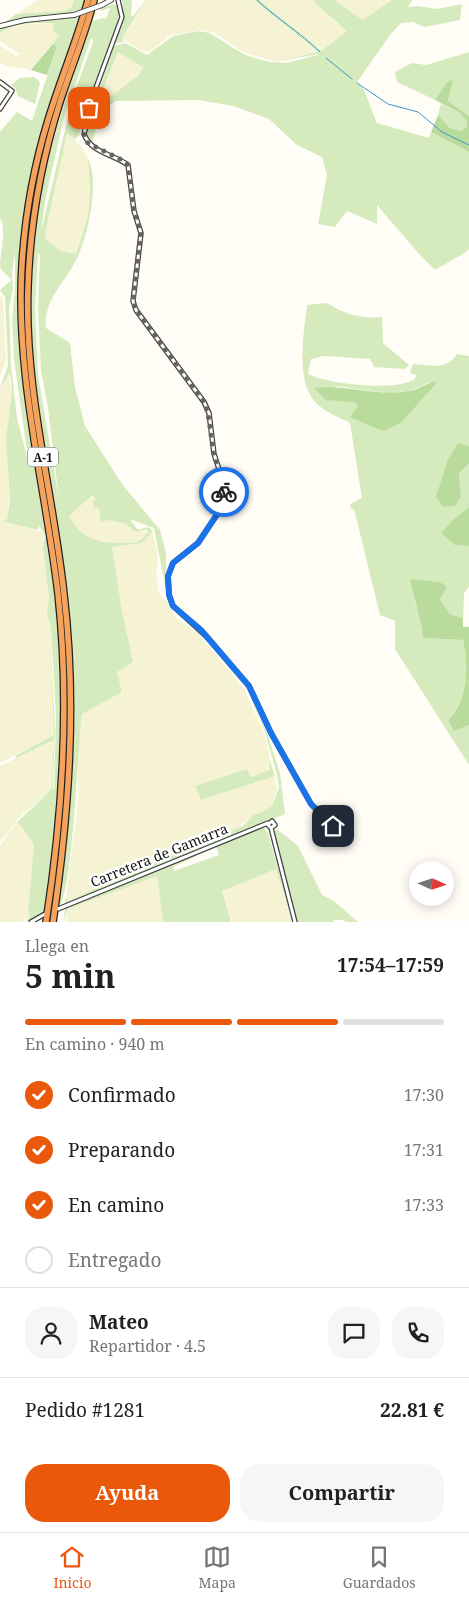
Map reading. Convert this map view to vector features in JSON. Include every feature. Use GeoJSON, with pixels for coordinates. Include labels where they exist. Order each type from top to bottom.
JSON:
{"type":"FeatureCollection","features":[{"type":"Feature","properties":{"kind":"highway","name":"A-1"},"geometry":{"type":"LineString","coordinates":[[46,922],[60,818],[64,692],[58,594],[25,386],[21,309],[22,263],[30,198],[42,144],[88,0]]}},
{"type":"Feature","properties":{"kind":"highway","name":"A-1"},"geometry":{"type":"LineString","coordinates":[[53,922],[66,818],[70,767],[71,694],[64,594],[37,426],[29,354],[28,271],[34,213],[46,151],[94,0]]}},
{"type":"Feature","properties":{"kind":"street"},"geometry":{"type":"LineString","coordinates":[[0,26],[25,20],[74,15],[111,0]]}},
{"type":"Feature","properties":{"kind":"street"},"geometry":{"type":"LineString","coordinates":[[118,0],[122,17],[94,93],[84,134],[90,146],[120,159],[128,165],[134,211],[141,233],[133,301],[136,310],[199,393],[208,413],[214,454],[223,481],[224,495],[220,510],[198,543],[173,563],[167,584],[173,606],[210,637],[252,692],[271,733],[311,804],[340,832]]}},
{"type":"Feature","properties":{"kind":"street"},"geometry":{"type":"LineString","coordinates":[[0,82],[12,91],[0,108]]}},
{"type":"Feature","properties":{"kind":"street"},"geometry":{"type":"LineString","coordinates":[[271,828],[274,827],[275,822],[268,823],[271,828],[295,922]]}},
{"type":"Feature","properties":{"kind":"street","name":"Carretera de Gamarra"},"geometry":{"type":"LineString","coordinates":[[58,909],[268,823]]}},
{"type":"Feature","properties":{"kind":"street"},"geometry":{"type":"LineString","coordinates":[[31,922],[45,914]]}},
{"type":"Feature","properties":{"kind":"shaded area"},"geometry":{"type":"Polygon","coordinates":[[[38,0],[74,0],[75,3],[66,11],[16,14],[38,0]]]}},
{"type":"Feature","properties":{"kind":"shaded area"},"geometry":{"type":"Polygon","coordinates":[[[146,0],[204,0],[204,2],[206,0],[254,0],[318,53],[276,62],[243,52],[213,32],[203,30],[170,35],[151,51],[144,52],[122,39],[146,0]]]}},
{"type":"Feature","properties":{"kind":"shaded area"},"geometry":{"type":"Polygon","coordinates":[[[259,0],[315,0],[315,3],[347,31],[321,51],[259,0]]]}},
{"type":"Feature","properties":{"kind":"shaded area"},"geometry":{"type":"Polygon","coordinates":[[[334,0],[392,0],[363,20],[334,0]]]}},
{"type":"Feature","properties":{"kind":"shaded area"},"geometry":{"type":"Polygon","coordinates":[[[54,23],[59,36],[31,70],[6,66],[0,63],[0,45],[16,56],[20,54],[0,41],[0,34],[3,30],[25,24],[54,23]]]}},
{"type":"Feature","properties":{"kind":"shaded area"},"geometry":{"type":"Polygon","coordinates":[[[118,52],[143,66],[138,76],[99,105],[97,104],[118,52]]]}},
{"type":"Feature","properties":{"kind":"shaded area"},"geometry":{"type":"Polygon","coordinates":[[[67,132],[81,146],[87,156],[90,180],[88,216],[76,254],[61,251],[52,246],[46,240],[45,234],[67,132]]]}},
{"type":"Feature","properties":{"kind":"shaded area"},"geometry":{"type":"Polygon","coordinates":[[[0,296],[3,298],[6,359],[0,378],[0,296]]]}},
{"type":"Feature","properties":{"kind":"shaded area"},"geometry":{"type":"Polygon","coordinates":[[[8,373],[12,391],[6,439],[11,477],[7,521],[0,520],[0,388],[8,373]]]}},
{"type":"Feature","properties":{"kind":"shaded area"},"geometry":{"type":"Polygon","coordinates":[[[94,495],[97,499],[95,509],[99,508],[105,520],[124,523],[136,532],[149,532],[142,540],[132,543],[104,543],[90,538],[74,526],[69,516],[94,495]]]}},
{"type":"Feature","properties":{"kind":"shaded area"},"geometry":{"type":"Polygon","coordinates":[[[0,521],[43,532],[49,598],[47,615],[51,627],[54,735],[0,763],[0,521]]]}},
{"type":"Feature","properties":{"kind":"shaded area"},"geometry":{"type":"Polygon","coordinates":[[[152,531],[157,550],[158,566],[156,572],[158,589],[162,598],[166,600],[176,618],[199,634],[244,689],[262,729],[269,751],[271,770],[250,777],[248,769],[195,786],[201,800],[275,776],[277,789],[272,806],[263,813],[253,815],[238,828],[188,852],[125,874],[69,901],[66,898],[78,800],[78,736],[82,713],[122,692],[117,672],[133,662],[122,611],[112,547],[142,543],[152,531]]]}},
{"type":"Feature","properties":{"kind":"shaded area"},"geometry":{"type":"Polygon","coordinates":[[[54,739],[52,787],[15,821],[0,842],[0,766],[54,739]]]}},
{"type":"Feature","properties":{"kind":"shaded area"},"geometry":{"type":"Polygon","coordinates":[[[16,823],[19,823],[34,845],[28,911],[30,916],[22,922],[0,922],[0,846],[16,823]]]}},
{"type":"Feature","properties":{"kind":"shaded area"},"geometry":{"type":"Polygon","coordinates":[[[276,869],[292,922],[231,922],[222,891],[276,869]]]}},
{"type":"Feature","properties":{"kind":"shaded area"},"geometry":{"type":"Polygon","coordinates":[[[157,875],[163,922],[66,922],[67,909],[157,875]]]}},
{"type":"Feature","properties":{"kind":"green space"},"geometry":{"type":"Polygon","coordinates":[[[74,0],[85,0],[82,10],[23,18],[4,23],[16,14],[66,11],[72,6],[74,0]]]}},
{"type":"Feature","properties":{"kind":"green space"},"geometry":{"type":"Polygon","coordinates":[[[122,0],[132,0],[131,16],[133,16],[146,0],[122,38],[124,42],[115,43],[124,15],[122,0]]]}},
{"type":"Feature","properties":{"kind":"green space"},"geometry":{"type":"Polygon","coordinates":[[[254,0],[259,0],[321,51],[347,31],[315,3],[315,0],[334,0],[363,20],[392,0],[412,0],[408,7],[418,6],[437,9],[462,4],[460,20],[425,27],[413,22],[401,23],[390,35],[357,82],[364,90],[377,123],[429,138],[431,132],[469,152],[469,249],[466,252],[435,270],[377,205],[377,224],[347,211],[335,227],[318,224],[327,175],[322,157],[297,145],[269,119],[233,106],[198,100],[116,101],[100,115],[91,145],[87,139],[86,126],[114,46],[125,43],[147,55],[173,36],[198,31],[210,33],[248,56],[270,62],[286,63],[318,54],[276,62],[318,52],[254,0]],[[118,52],[97,104],[99,105],[138,76],[143,67],[118,52]]]}},
{"type":"Feature","properties":{"kind":"green space"},"geometry":{"type":"Polygon","coordinates":[[[113,4],[118,7],[118,25],[95,82],[79,135],[75,139],[67,133],[63,152],[65,154],[62,156],[45,234],[46,240],[61,251],[76,254],[88,216],[90,189],[88,159],[93,180],[89,221],[78,256],[48,308],[46,328],[70,343],[75,387],[85,426],[122,484],[160,530],[166,553],[166,590],[154,528],[130,519],[138,530],[148,527],[153,531],[142,543],[112,547],[122,611],[133,662],[117,672],[122,692],[82,714],[68,877],[63,897],[58,907],[70,795],[73,683],[63,564],[42,436],[37,393],[31,307],[32,263],[40,198],[55,136],[94,12],[96,12],[93,21],[102,18],[106,19],[110,8],[101,11],[100,9],[113,4]],[[91,38],[64,117],[45,201],[41,232],[73,96],[92,45],[93,39],[91,38]],[[38,254],[35,308],[38,375],[59,499],[48,408],[41,370],[38,309],[40,254],[38,254]],[[93,495],[69,516],[84,534],[90,538],[105,542],[137,542],[148,532],[147,530],[136,532],[124,523],[105,520],[101,522],[99,508],[94,509],[93,501],[96,499],[93,495]]]}},
{"type":"Feature","properties":{"kind":"green space"},"geometry":{"type":"Polygon","coordinates":[[[81,16],[57,87],[34,165],[19,296],[20,359],[27,420],[56,602],[60,649],[62,732],[58,816],[45,913],[25,922],[30,916],[28,911],[34,845],[19,823],[16,823],[54,788],[56,717],[51,627],[47,615],[49,597],[43,548],[45,535],[39,526],[38,530],[0,521],[7,520],[10,498],[6,439],[12,391],[10,373],[0,388],[8,365],[5,297],[0,290],[11,280],[0,267],[3,228],[0,218],[0,132],[17,112],[32,121],[57,47],[53,44],[59,36],[52,30],[54,23],[18,25],[0,34],[0,28],[22,23],[81,16]],[[15,251],[12,274],[13,289],[9,307],[11,365],[17,418],[29,465],[14,359],[12,319],[15,289],[15,251]]]}},
{"type":"Feature","properties":{"kind":"green space"},"geometry":{"type":"Polygon","coordinates":[[[53,44],[57,47],[47,75],[31,70],[53,44]]]}},
{"type":"Feature","properties":{"kind":"green space"},"geometry":{"type":"Polygon","coordinates":[[[469,52],[469,116],[448,101],[452,78],[446,83],[435,100],[397,82],[395,72],[412,63],[426,65],[469,52]]]}},
{"type":"Feature","properties":{"kind":"green space"},"geometry":{"type":"Polygon","coordinates":[[[34,77],[40,82],[35,104],[18,96],[15,88],[11,85],[20,78],[34,77]]]}},
{"type":"Feature","properties":{"kind":"green space"},"geometry":{"type":"Polygon","coordinates":[[[453,78],[448,101],[469,116],[469,152],[431,132],[438,115],[450,128],[460,131],[467,127],[467,121],[460,113],[435,100],[446,83],[453,78]]]}},
{"type":"Feature","properties":{"kind":"green space"},"geometry":{"type":"Polygon","coordinates":[[[441,104],[460,113],[467,121],[467,127],[460,131],[450,128],[438,115],[441,104]]]}},
{"type":"Feature","properties":{"kind":"green space"},"geometry":{"type":"Polygon","coordinates":[[[327,303],[353,315],[382,317],[383,343],[409,365],[405,369],[374,367],[370,359],[324,356],[311,359],[308,374],[318,378],[362,385],[393,385],[415,379],[416,375],[410,373],[413,364],[438,366],[448,363],[457,354],[469,356],[469,446],[458,443],[448,459],[461,496],[459,473],[469,464],[469,507],[454,519],[455,545],[469,546],[469,587],[464,593],[463,618],[450,614],[440,600],[447,585],[414,600],[420,614],[423,638],[463,640],[466,672],[463,693],[460,703],[448,721],[454,731],[469,725],[469,765],[395,649],[395,621],[380,615],[354,509],[351,509],[350,504],[362,498],[350,423],[322,408],[313,399],[307,388],[302,360],[307,305],[327,303]],[[433,381],[409,391],[388,393],[334,386],[358,406],[351,417],[401,423],[436,384],[433,381]]]}},
{"type":"Feature","properties":{"kind":"green space"},"geometry":{"type":"Polygon","coordinates":[[[434,381],[436,384],[401,423],[383,431],[350,417],[358,406],[353,402],[326,400],[314,388],[326,387],[374,392],[397,392],[415,389],[434,381]]]}},
{"type":"Feature","properties":{"kind":"green space"},"geometry":{"type":"Polygon","coordinates":[[[458,443],[469,446],[469,464],[459,473],[461,496],[455,506],[443,507],[436,497],[448,459],[458,443]]]}},
{"type":"Feature","properties":{"kind":"green space"},"geometry":{"type":"Polygon","coordinates":[[[469,507],[469,546],[455,545],[441,533],[469,507]]]}},
{"type":"Feature","properties":{"kind":"green space"},"geometry":{"type":"Polygon","coordinates":[[[410,579],[439,582],[447,586],[440,600],[450,614],[463,618],[463,627],[469,627],[469,725],[454,731],[448,721],[455,713],[463,693],[466,661],[463,640],[423,638],[410,579]]]}},
{"type":"Feature","properties":{"kind":"green space"},"geometry":{"type":"Polygon","coordinates":[[[50,630],[55,731],[53,786],[52,790],[24,813],[50,790],[52,784],[54,740],[34,749],[33,753],[32,750],[17,758],[15,756],[54,735],[50,630]]]}},
{"type":"Feature","properties":{"kind":"green space"},"geometry":{"type":"Polygon","coordinates":[[[250,697],[267,733],[280,773],[285,814],[65,904],[66,898],[69,901],[125,874],[211,841],[244,825],[253,815],[263,812],[272,806],[279,788],[277,775],[265,732],[250,697]]]}},
{"type":"Feature","properties":{"kind":"green space"},"geometry":{"type":"Polygon","coordinates":[[[270,761],[275,776],[201,800],[195,786],[247,769],[251,777],[270,770],[270,761]]]}},
{"type":"Feature","properties":{"kind":"green space"},"geometry":{"type":"Polygon","coordinates":[[[263,826],[268,833],[293,922],[276,869],[222,891],[231,922],[163,922],[157,876],[67,909],[64,922],[65,907],[195,854],[196,856],[173,867],[174,871],[219,855],[216,846],[263,826]]]}},
{"type":"Feature","properties":{"kind":"green space"},"geometry":{"type":"Polygon","coordinates":[[[277,829],[298,846],[322,895],[334,901],[358,922],[333,920],[334,922],[297,922],[273,838],[273,833],[277,829]]]}},
{"type":"Feature","properties":{"kind":"waterway"},"geometry":{"type":"LineString","coordinates":[[257,0],[320,52]]}},
{"type":"Feature","properties":{"kind":"waterway"},"geometry":{"type":"LineString","coordinates":[[326,58],[352,79]]}},
{"type":"Feature","properties":{"kind":"waterway"},"geometry":{"type":"LineString","coordinates":[[357,83],[388,104],[418,112],[442,132],[469,145]]}},
{"type":"Feature","properties":{"kind":"way so far"},"geometry":{"type":"LineString","coordinates":[[89,108],[84,134],[90,146],[120,159],[128,165],[132,202],[141,233],[133,301],[136,310],[204,402],[208,413],[214,454],[223,481],[224,492]]}},
{"type":"Feature","properties":{"kind":"route"},"geometry":{"type":"LineString","coordinates":[[224,492],[220,510],[198,543],[173,563],[168,576],[169,595],[173,606],[201,630],[249,686],[271,733],[311,804],[333,826]]}}]}
